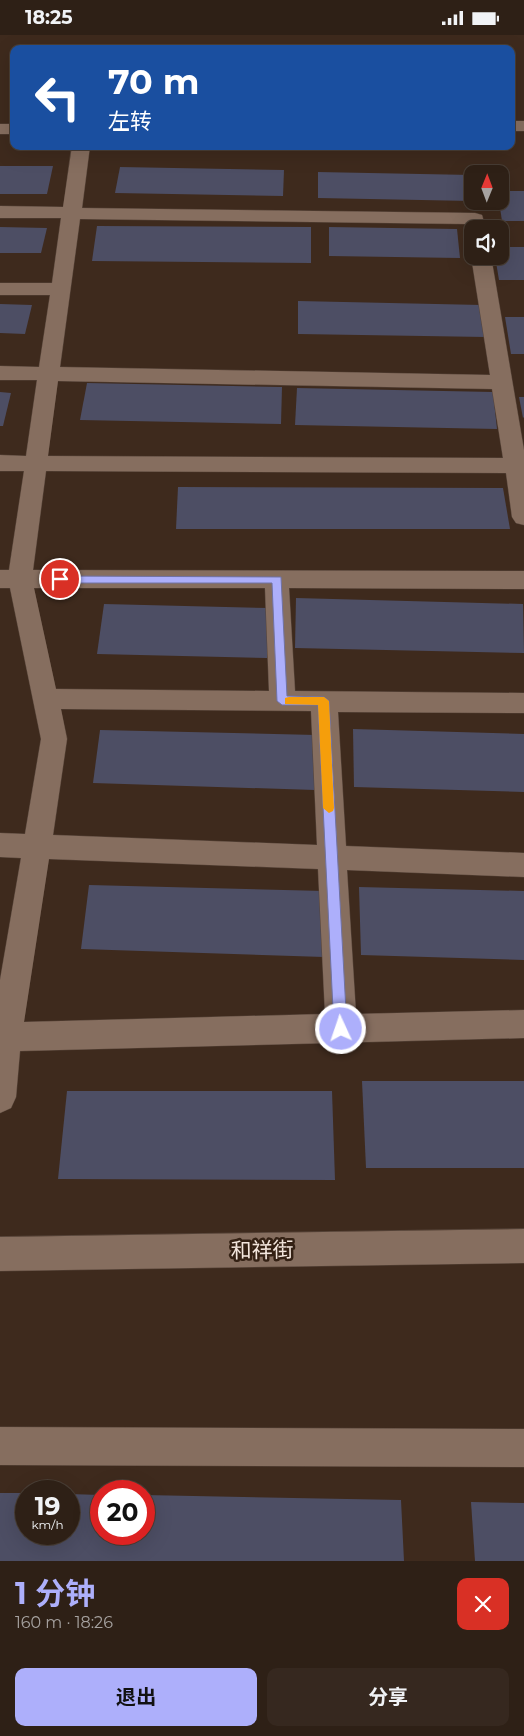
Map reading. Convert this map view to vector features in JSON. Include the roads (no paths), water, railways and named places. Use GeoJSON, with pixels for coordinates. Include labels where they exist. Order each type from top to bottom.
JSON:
{"type":"FeatureCollection","features":[{"type":"Feature","properties":{"kind":"street"},"geometry":{"type":"LineString","coordinates":[[0,1097],[3,1037],[54,739],[45,699],[10,579],[36,464],[79,150]]}},
{"type":"Feature","properties":{"kind":"street"},"geometry":{"type":"LineString","coordinates":[[0,212],[475,220]]}},
{"type":"Feature","properties":{"kind":"street"},"geometry":{"type":"LineString","coordinates":[[483,265],[503,381],[521,466],[524,517]]}},
{"type":"Feature","properties":{"kind":"street"},"geometry":{"type":"LineString","coordinates":[[0,289],[61,289]]}},
{"type":"Feature","properties":{"kind":"street"},"geometry":{"type":"LineString","coordinates":[[0,373],[503,381]]}},
{"type":"Feature","properties":{"kind":"street"},"geometry":{"type":"LineString","coordinates":[[0,463],[521,466]]}},
{"type":"Feature","properties":{"kind":"street"},"geometry":{"type":"LineString","coordinates":[[10,579],[524,580]]}},
{"type":"Feature","properties":{"kind":"street"},"geometry":{"type":"LineString","coordinates":[[277,580],[282,701]]}},
{"type":"Feature","properties":{"kind":"street"},"geometry":{"type":"LineString","coordinates":[[45,699],[524,703]]}},
{"type":"Feature","properties":{"kind":"street"},"geometry":{"type":"LineString","coordinates":[[324,701],[341,1029]]}},
{"type":"Feature","properties":{"kind":"street"},"geometry":{"type":"LineString","coordinates":[[0,845],[524,865]]}},
{"type":"Feature","properties":{"kind":"street"},"geometry":{"type":"LineString","coordinates":[[3,1037],[524,1024]]}},
{"type":"Feature","properties":{"kind":"street","name":"和祥街"},"geometry":{"type":"LineString","coordinates":[[0,1253],[524,1246]]}},
{"type":"Feature","properties":{"kind":"street"},"geometry":{"type":"LineString","coordinates":[[0,1445],[524,1448]]}}]}
